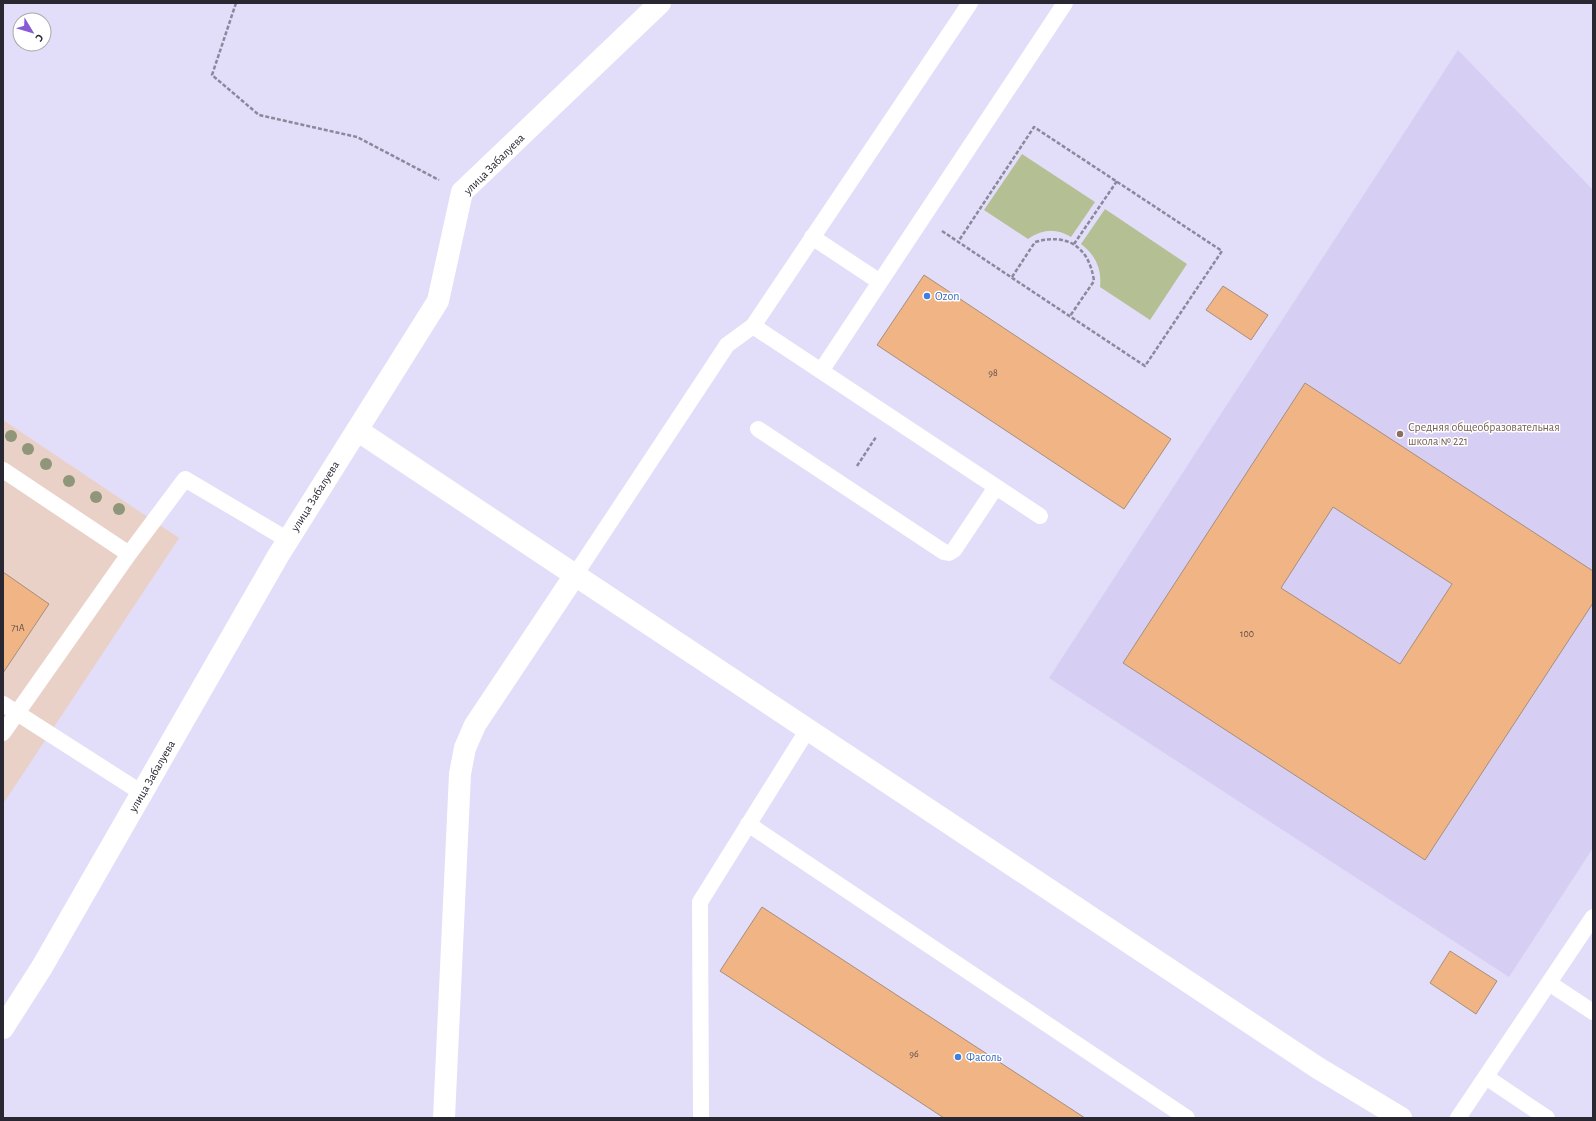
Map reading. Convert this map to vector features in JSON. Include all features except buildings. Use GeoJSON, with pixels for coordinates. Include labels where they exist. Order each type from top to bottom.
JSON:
{"type":"FeatureCollection","features":[{"type":"Feature","properties":{"kind":"street","name":"улица Забалуева"},"geometry":{"type":"LineString","coordinates":[[3,1028],[42,967],[288,540],[438,300],[462,192],[660,3]]}},
{"type":"Feature","properties":{"kind":"street"},"geometry":{"type":"LineString","coordinates":[[357,430],[1318,1068],[1401,1118]]}},
{"type":"Feature","properties":{"kind":"street"},"geometry":{"type":"LineString","coordinates":[[444,1118],[460,774],[465,748],[475,725],[575,575]]}},
{"type":"Feature","properties":{"kind":"lane"},"geometry":{"type":"LineString","coordinates":[[575,575],[727,345],[753,326],[970,3]]}},
{"type":"Feature","properties":{"kind":"lane"},"geometry":{"type":"LineString","coordinates":[[820,371],[1065,3]]}},
{"type":"Feature","properties":{"kind":"lane"},"geometry":{"type":"LineString","coordinates":[[812,237],[880,282]]}},
{"type":"Feature","properties":{"kind":"lane"},"geometry":{"type":"LineString","coordinates":[[753,326],[1040,516]]}},
{"type":"Feature","properties":{"kind":"lane"},"geometry":{"type":"LineString","coordinates":[[758,429],[944,552],[949,553],[954,550],[996,487]]}},
{"type":"Feature","properties":{"kind":"lane"},"geometry":{"type":"LineString","coordinates":[[3,470],[129,554]]}},
{"type":"Feature","properties":{"kind":"lane"},"geometry":{"type":"LineString","coordinates":[[3,733],[10,708],[185,479],[288,540]]}},
{"type":"Feature","properties":{"kind":"lane"},"geometry":{"type":"LineString","coordinates":[[10,708],[143,794]]}},
{"type":"Feature","properties":{"kind":"lane"},"geometry":{"type":"LineString","coordinates":[[701,1118],[700,902],[808,729]]}},
{"type":"Feature","properties":{"kind":"lane"},"geometry":{"type":"LineString","coordinates":[[748,824],[1187,1118]]}},
{"type":"Feature","properties":{"kind":"lane"},"geometry":{"type":"LineString","coordinates":[[1458,1118],[1593,917]]}},
{"type":"Feature","properties":{"kind":"lane"},"geometry":{"type":"LineString","coordinates":[[1549,983],[1593,1012]]}},
{"type":"Feature","properties":{"kind":"lane"},"geometry":{"type":"LineString","coordinates":[[1486,1077],[1547,1118]]}},
{"type":"Feature","properties":{"kind":"path"},"geometry":{"type":"LineString","coordinates":[[236,3],[212,75],[253,110],[259,115],[357,138],[462,192]]}},
{"type":"Feature","properties":{"kind":"path"},"geometry":{"type":"LineString","coordinates":[[922,218],[958,242],[1012,277],[1145,366],[1222,251],[1034,127],[958,242]]}},
{"type":"Feature","properties":{"kind":"path"},"geometry":{"type":"LineString","coordinates":[[1074,244],[1116,181]]}},
{"type":"Feature","properties":{"kind":"path"},"geometry":{"type":"LineString","coordinates":[[1012,277],[1035,242],[1048,238],[1062,239],[1074,244],[1089,260],[1094,281],[1070,316]]}},
{"type":"Feature","properties":{"kind":"path"},"geometry":{"type":"LineString","coordinates":[[844,486],[890,417]]}},
{"type":"Feature","properties":{"kind":"shaded area","name":"Средняя общеобразовательная школа № 221"},"geometry":{"type":"Polygon","coordinates":[[[1458,50],[1593,190],[1593,848],[1509,977],[1049,678],[1458,50]]]}},
{"type":"Feature","properties":{"kind":"shaded area"},"geometry":{"type":"Polygon","coordinates":[[[3,420],[179,538],[3,804],[3,420]]]}},
{"type":"Feature","properties":{"kind":"green space"},"geometry":{"type":"Polygon","coordinates":[[[1022,154],[1095,202],[1071,237],[1060,232],[1050,231],[1039,233],[1028,239],[984,210],[1022,154]]]}},
{"type":"Feature","properties":{"kind":"green space"},"geometry":{"type":"Polygon","coordinates":[[[1105,209],[1187,264],[1150,320],[1100,287],[1099,268],[1094,257],[1081,244],[1105,209]]]}},
{"type":"Feature","properties":{"kind":"place","name":"Ozon"},"geometry":{"type":"Point","coordinates":[927,296]}},
{"type":"Feature","properties":{"kind":"place","name":"Средняя общеобразовательная школа № 221"},"geometry":{"type":"Point","coordinates":[1400,434]}},
{"type":"Feature","properties":{"kind":"place","name":"Фасоль"},"geometry":{"type":"Point","coordinates":[958,1057]}}]}
